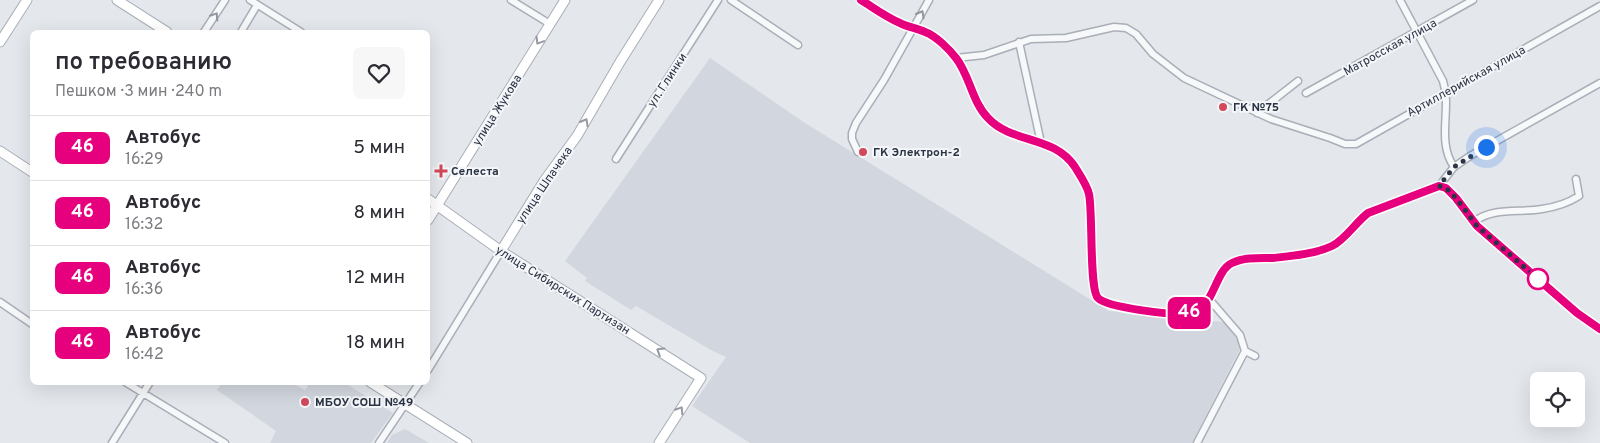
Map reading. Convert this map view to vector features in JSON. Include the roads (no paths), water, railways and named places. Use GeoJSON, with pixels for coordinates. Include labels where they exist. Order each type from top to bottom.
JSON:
{"type":"FeatureCollection","features":[{"type":"Feature","properties":{"kind":"street"},"geometry":{"type":"LineString","coordinates":[[0,42],[27,0]]}},
{"type":"Feature","properties":{"kind":"street"},"geometry":{"type":"LineString","coordinates":[[117,0],[164,30]]}},
{"type":"Feature","properties":{"kind":"street"},"geometry":{"type":"LineString","coordinates":[[205,30],[225,0]]}},
{"type":"Feature","properties":{"kind":"street"},"geometry":{"type":"LineString","coordinates":[[250,0],[298,30]]}},
{"type":"Feature","properties":{"kind":"street"},"geometry":{"type":"LineString","coordinates":[[511,0],[550,24]]}},
{"type":"Feature","properties":{"kind":"street","name":"улица Жукова"},"geometry":{"type":"LineString","coordinates":[[430,216],[565,0]]}},
{"type":"Feature","properties":{"kind":"street","name":"улица Шпачека"},"geometry":{"type":"LineString","coordinates":[[430,367],[544,181],[577,136],[659,0]]}},
{"type":"Feature","properties":{"kind":"street","name":"ул. Глинки"},"geometry":{"type":"LineString","coordinates":[[616,159],[718,0]]}},
{"type":"Feature","properties":{"kind":"street"},"geometry":{"type":"LineString","coordinates":[[731,0],[798,45]]}},
{"type":"Feature","properties":{"kind":"street"},"geometry":{"type":"LineString","coordinates":[[861,0],[901,24],[930,34],[956,58],[980,107],[988,118],[1009,131],[1054,147],[1067,156],[1076,168],[1088,192],[1093,242],[1092,270],[1094,288],[1098,298],[1109,304],[1170,314],[1188,314],[1200,309],[1209,299],[1223,270],[1231,263],[1241,259],[1292,256],[1321,251],[1335,245],[1368,213],[1439,186],[1454,167],[1470,156],[1600,83]]}},
{"type":"Feature","properties":{"kind":"street"},"geometry":{"type":"LineString","coordinates":[[858,152],[854,145],[852,133],[856,123],[884,80],[929,0]]}},
{"type":"Feature","properties":{"kind":"street"},"geometry":{"type":"LineString","coordinates":[[1400,0],[1446,92],[1444,128],[1448,158],[1454,167]]}},
{"type":"Feature","properties":{"kind":"street","name":"Матросская улица"},"geometry":{"type":"LineString","coordinates":[[1306,93],[1474,0]]}},
{"type":"Feature","properties":{"kind":"street"},"geometry":{"type":"LineString","coordinates":[[242,30],[257,5]]}},
{"type":"Feature","properties":{"kind":"street","name":"Артиллерийская улица"},"geometry":{"type":"LineString","coordinates":[[956,58],[984,55],[1031,39],[1066,38],[1114,27],[1126,28],[1136,34],[1153,54],[1184,78],[1271,119],[1345,144],[1356,144],[1600,6]]}},
{"type":"Feature","properties":{"kind":"street"},"geometry":{"type":"LineString","coordinates":[[1019,42],[1041,143]]}},
{"type":"Feature","properties":{"kind":"street"},"geometry":{"type":"LineString","coordinates":[[1257,112],[1298,81]]}},
{"type":"Feature","properties":{"kind":"street"},"geometry":{"type":"LineString","coordinates":[[0,151],[30,171]]}},
{"type":"Feature","properties":{"kind":"street"},"geometry":{"type":"LineString","coordinates":[[1474,222],[1482,215],[1542,210],[1568,203],[1579,196],[1576,179]]}},
{"type":"Feature","properties":{"kind":"street"},"geometry":{"type":"LineString","coordinates":[[1439,186],[1446,188],[1456,198],[1474,222],[1577,313],[1600,329]]}},
{"type":"Feature","properties":{"kind":"street","name":"улица Сибирских Партизан"},"geometry":{"type":"LineString","coordinates":[[430,202],[501,251],[701,378],[659,443]]}},
{"type":"Feature","properties":{"kind":"street"},"geometry":{"type":"LineString","coordinates":[[1198,443],[1245,351],[1240,335],[1209,299]]}},
{"type":"Feature","properties":{"kind":"street"},"geometry":{"type":"LineString","coordinates":[[0,302],[30,323]]}},
{"type":"Feature","properties":{"kind":"street"},"geometry":{"type":"LineString","coordinates":[[1245,351],[1255,356]]}},
{"type":"Feature","properties":{"kind":"street"},"geometry":{"type":"LineString","coordinates":[[130,385],[225,443]]}},
{"type":"Feature","properties":{"kind":"street"},"geometry":{"type":"LineString","coordinates":[[112,443],[148,385]]}},
{"type":"Feature","properties":{"kind":"street"},"geometry":{"type":"LineString","coordinates":[[375,385],[467,443]]}},
{"type":"Feature","properties":{"kind":"street"},"geometry":{"type":"LineString","coordinates":[[379,443],[418,385]]}},
{"type":"Feature","properties":{"kind":"place","name":"ГК №75"},"geometry":{"type":"Point","coordinates":[1223,107]}},
{"type":"Feature","properties":{"kind":"place","name":"ГК Электрон-2"},"geometry":{"type":"Point","coordinates":[863,152]}},
{"type":"Feature","properties":{"kind":"place","name":"Селеста"},"geometry":{"type":"Point","coordinates":[441,171]}},
{"type":"Feature","properties":{"kind":"place","name":"МБОУ СОШ №49"},"geometry":{"type":"Point","coordinates":[305,402]}}]}
